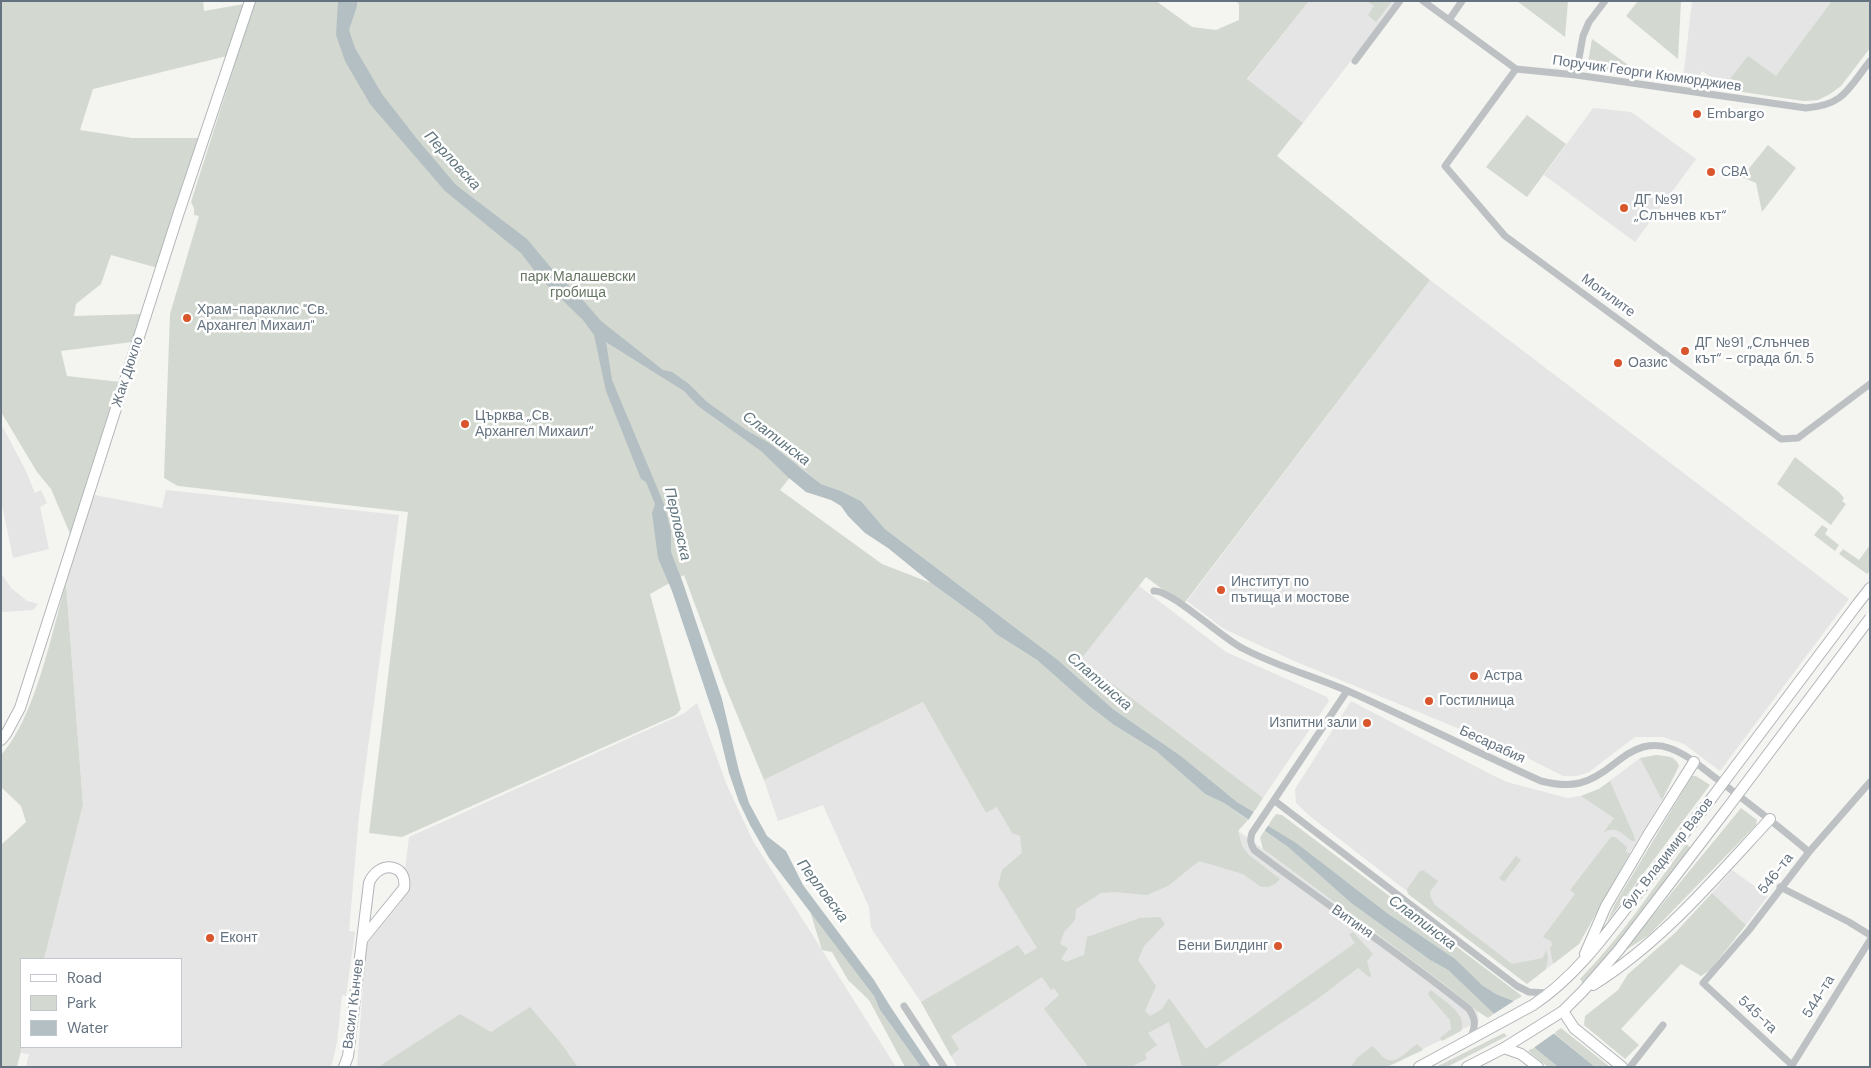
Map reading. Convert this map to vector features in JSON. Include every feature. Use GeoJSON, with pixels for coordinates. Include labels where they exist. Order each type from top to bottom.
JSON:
{"type":"FeatureCollection","features":[{"type":"Feature","properties":{"kind":"main road","name":"Жак Дюкло"},"geometry":{"type":"LineString","coordinates":[[1,740],[20,708],[178,215],[250,1]]}},
{"type":"Feature","properties":{"kind":"main road","name":"бул. Владимир Вазов"},"geometry":{"type":"LineString","coordinates":[[1419,1067],[1533,1005],[1550,993],[1582,962],[1604,937],[1711,799],[1870,588]]}},
{"type":"Feature","properties":{"kind":"main road","name":"бул. Владимир Вазов"},"geometry":{"type":"LineString","coordinates":[[1467,1067],[1551,1020],[1583,991],[1618,951],[1870,618]]}},
{"type":"Feature","properties":{"kind":"main road"},"geometry":{"type":"LineString","coordinates":[[1582,962],[1606,906],[1694,762]]}},
{"type":"Feature","properties":{"kind":"main road"},"geometry":{"type":"LineString","coordinates":[[1583,991],[1615,971],[1659,936],[1770,819]]}},
{"type":"Feature","properties":{"kind":"main road","name":"Васил Кънчев"},"geometry":{"type":"LineString","coordinates":[[344,1067],[348,1056],[362,940],[369,883],[371,877],[382,868],[393,867],[402,877],[404,888],[362,940]]}},
{"type":"Feature","properties":{"kind":"main road"},"geometry":{"type":"LineString","coordinates":[[1563,1011],[1574,1028],[1622,1067]]}},
{"type":"Feature","properties":{"kind":"main road"},"geometry":{"type":"LineString","coordinates":[[1504,1048],[1521,1054],[1538,1067]]}},
{"type":"Feature","properties":{"kind":"main road"},"geometry":{"type":"LineString","coordinates":[[1413,1067],[1435,1058]]}},
{"type":"Feature","properties":{"kind":"street"},"geometry":{"type":"LineString","coordinates":[[1355,61],[1400,1]]}},
{"type":"Feature","properties":{"kind":"street"},"geometry":{"type":"LineString","coordinates":[[1423,1],[1516,69]]}},
{"type":"Feature","properties":{"kind":"street"},"geometry":{"type":"LineString","coordinates":[[1448,20],[1462,1]]}},
{"type":"Feature","properties":{"kind":"street"},"geometry":{"type":"LineString","coordinates":[[1576,75],[1583,36],[1589,22],[1605,1]]}},
{"type":"Feature","properties":{"kind":"street","name":"Поручик Георги Кюмюрджиев"},"geometry":{"type":"LineString","coordinates":[[1516,69],[1576,75],[1806,108],[1823,107],[1837,101],[1870,61]]}},
{"type":"Feature","properties":{"kind":"street","name":"Могилите"},"geometry":{"type":"LineString","coordinates":[[1516,69],[1445,166],[1505,236],[1781,439],[1798,438],[1870,384]]}},
{"type":"Feature","properties":{"kind":"street","name":"Бесарабия"},"geometry":{"type":"LineString","coordinates":[[1154,592],[1159,591],[1183,605],[1227,640],[1244,649],[1347,691],[1541,781],[1556,785],[1572,786],[1603,774],[1628,754],[1651,746],[1667,747],[1694,762],[1770,819],[1809,852]]}},
{"type":"Feature","properties":{"kind":"street","name":"Витиня"},"geometry":{"type":"LineString","coordinates":[[1347,691],[1275,801],[1252,832],[1250,840],[1254,850],[1403,958],[1469,1009],[1474,1017],[1474,1026],[1469,1040]]}},
{"type":"Feature","properties":{"kind":"street","name":"546-та"},"geometry":{"type":"LineString","coordinates":[[1703,983],[1749,930],[1780,887],[1809,852],[1870,782]]}},
{"type":"Feature","properties":{"kind":"street"},"geometry":{"type":"LineString","coordinates":[[1275,801],[1517,986],[1529,992],[1550,993]]}},
{"type":"Feature","properties":{"kind":"street"},"geometry":{"type":"LineString","coordinates":[[1780,887],[1849,922],[1870,936]]}},
{"type":"Feature","properties":{"kind":"street","name":"544-та"},"geometry":{"type":"LineString","coordinates":[[1792,1066],[1870,940]]}},
{"type":"Feature","properties":{"kind":"street","name":"545-та"},"geometry":{"type":"LineString","coordinates":[[1703,983],[1792,1066]]}},
{"type":"Feature","properties":{"kind":"street"},"geometry":{"type":"LineString","coordinates":[[904,1006],[944,1067]]}},
{"type":"Feature","properties":{"kind":"street"},"geometry":{"type":"LineString","coordinates":[[1630,1067],[1663,1025]]}},
{"type":"Feature","properties":{"kind":"shaded area"},"geometry":{"type":"Polygon","coordinates":[[[1309,1],[1397,1],[1303,123],[1247,80],[1309,1]]]}},
{"type":"Feature","properties":{"kind":"shaded area"},"geometry":{"type":"Polygon","coordinates":[[[1692,1],[1870,1],[1870,48],[1841,86],[1818,100],[1804,101],[1722,89],[1723,85],[1702,71],[1696,83],[1683,80],[1692,1]]]}},
{"type":"Feature","properties":{"kind":"shaded area","name":"ДГ №91 „Слънчев кът“"},"geometry":{"type":"Polygon","coordinates":[[[1593,108],[1631,112],[1696,159],[1635,242],[1544,175],[1593,108]]]}},
{"type":"Feature","properties":{"kind":"shaded area"},"geometry":{"type":"Polygon","coordinates":[[[1430,280],[1849,599],[1720,771],[1684,744],[1663,737],[1635,737],[1589,772],[1577,776],[1563,776],[1516,752],[1299,663],[1224,629],[1187,601],[1430,280]]]}},
{"type":"Feature","properties":{"kind":"shaded area"},"geometry":{"type":"Polygon","coordinates":[[[1,424],[24,467],[35,493],[41,490],[47,503],[40,507],[49,549],[13,558],[1,500],[1,424]]]}},
{"type":"Feature","properties":{"kind":"shaded area"},"geometry":{"type":"Polygon","coordinates":[[[166,490],[399,515],[359,815],[349,931],[355,932],[346,996],[342,995],[337,1042],[331,1067],[26,1067],[29,1054],[21,1053],[22,1048],[182,1048],[182,958],[44,958],[83,805],[65,567],[89,494],[162,508],[166,490]]]}},
{"type":"Feature","properties":{"kind":"shaded area"},"geometry":{"type":"Polygon","coordinates":[[[1,573],[11,588],[27,601],[38,604],[33,610],[1,612],[1,573]]]}},
{"type":"Feature","properties":{"kind":"shaded area"},"geometry":{"type":"Polygon","coordinates":[[[1139,586],[1226,652],[1327,697],[1329,701],[1263,798],[1079,660],[1139,586]]]}},
{"type":"Feature","properties":{"kind":"shaded area"},"geometry":{"type":"Polygon","coordinates":[[[1351,701],[1507,782],[1567,798],[1581,796],[1599,789],[1640,758],[1656,755],[1672,757],[1679,766],[1662,800],[1613,880],[1579,944],[1527,984],[1311,817],[1296,803],[1295,789],[1351,701]]]}},
{"type":"Feature","properties":{"kind":"shaded area"},"geometry":{"type":"Polygon","coordinates":[[[923,702],[986,813],[997,807],[1217,815],[1444,984],[1477,1011],[1479,1021],[1387,1067],[957,1067],[921,1002],[871,928],[869,907],[823,805],[778,821],[764,780],[923,702]]]}},
{"type":"Feature","properties":{"kind":"shaded area"},"geometry":{"type":"Polygon","coordinates":[[[697,703],[726,783],[753,841],[896,1067],[578,1067],[561,1043],[530,1008],[491,1033],[459,1015],[378,1067],[357,1067],[366,945],[401,902],[409,837],[683,714],[697,703]]]}},
{"type":"Feature","properties":{"kind":"shaded area"},"geometry":{"type":"Polygon","coordinates":[[[1732,870],[1768,896],[1746,925],[1712,893],[1732,870]]]}},
{"type":"Feature","properties":{"kind":"green space"},"geometry":{"type":"Polygon","coordinates":[[[1,1],[203,1],[204,11],[244,4],[227,56],[93,89],[80,130],[132,138],[201,138],[158,268],[111,255],[101,284],[76,304],[74,316],[141,314],[132,342],[61,351],[67,376],[120,382],[71,536],[51,489],[37,472],[1,412],[1,1]]]}},
{"type":"Feature","properties":{"kind":"green space","name":"парк Малашевски гробища"},"geometry":{"type":"Polygon","coordinates":[[[255,1],[1156,1],[1192,27],[1216,30],[1239,20],[1239,4],[1236,1],[1309,1],[1247,79],[1303,123],[1277,156],[1430,280],[1183,605],[1146,577],[1080,660],[1263,798],[1254,812],[1237,802],[1181,756],[1113,709],[1058,660],[885,529],[861,501],[821,484],[799,466],[780,490],[882,564],[931,583],[982,620],[996,634],[1037,660],[1114,725],[1156,751],[1205,794],[1224,803],[1248,820],[1238,831],[1242,846],[1249,855],[1280,879],[1268,887],[1261,887],[1243,874],[1199,861],[1168,886],[1147,895],[1114,892],[1101,893],[1076,909],[1075,920],[1064,932],[1060,944],[1068,948],[1061,959],[1066,962],[1084,955],[1087,937],[1140,918],[1160,917],[1165,924],[1144,946],[1138,960],[1156,986],[1145,1011],[1150,1016],[1162,1009],[1169,998],[1206,1049],[1355,943],[1349,934],[1353,932],[1373,954],[1367,961],[1371,976],[1369,977],[1358,968],[1316,1000],[1218,1065],[1219,1067],[1182,1067],[1169,1022],[1148,1033],[1157,1045],[1145,1054],[1147,1059],[1131,1067],[1085,1067],[1087,1065],[1044,1009],[1059,995],[1054,988],[1051,990],[1042,977],[951,1036],[959,1049],[951,1056],[921,1002],[1018,945],[1025,955],[1037,948],[998,885],[1002,870],[1022,853],[1020,836],[1012,833],[997,807],[986,813],[923,702],[764,780],[724,683],[684,575],[650,594],[681,709],[676,715],[402,837],[369,833],[408,512],[178,486],[164,478],[170,314],[199,216],[194,215],[194,208],[191,202],[255,1]]]}},
{"type":"Feature","properties":{"kind":"green space"},"geometry":{"type":"Polygon","coordinates":[[[1367,1],[1392,1],[1376,22],[1368,15],[1374,6],[1367,1]]]}},
{"type":"Feature","properties":{"kind":"green space"},"geometry":{"type":"Polygon","coordinates":[[[1517,1],[1568,1],[1565,37],[1517,1]]]}},
{"type":"Feature","properties":{"kind":"green space"},"geometry":{"type":"Polygon","coordinates":[[[1638,1],[1681,1],[1678,59],[1626,16],[1638,1]]]}},
{"type":"Feature","properties":{"kind":"green space"},"geometry":{"type":"Polygon","coordinates":[[[1832,1],[1870,1],[1870,48],[1841,86],[1818,100],[1804,101],[1722,89],[1748,56],[1776,76],[1832,1]]]}},
{"type":"Feature","properties":{"kind":"green space"},"geometry":{"type":"Polygon","coordinates":[[[1592,39],[1645,77],[1587,68],[1592,39]]]}},
{"type":"Feature","properties":{"kind":"green space"},"geometry":{"type":"Polygon","coordinates":[[[1527,115],[1566,144],[1527,197],[1486,167],[1527,115]]]}},
{"type":"Feature","properties":{"kind":"green space"},"geometry":{"type":"Polygon","coordinates":[[[1768,145],[1796,168],[1762,212],[1756,183],[1742,177],[1768,145]]]}},
{"type":"Feature","properties":{"kind":"green space"},"geometry":{"type":"Polygon","coordinates":[[[1795,457],[1844,498],[1842,501],[1846,504],[1831,525],[1777,484],[1795,457]]]}},
{"type":"Feature","properties":{"kind":"green space"},"geometry":{"type":"Polygon","coordinates":[[[1822,525],[1828,529],[1825,534],[1839,545],[1835,551],[1814,535],[1822,525]]]}},
{"type":"Feature","properties":{"kind":"green space"},"geometry":{"type":"Polygon","coordinates":[[[1870,545],[1870,571],[1867,574],[1839,554],[1843,549],[1859,560],[1870,545]]]}},
{"type":"Feature","properties":{"kind":"green space"},"geometry":{"type":"Polygon","coordinates":[[[66,583],[83,805],[44,958],[20,958],[20,1048],[22,1048],[17,1067],[1,1067],[1,845],[26,822],[21,806],[1,787],[1,755],[24,719],[48,649],[66,583]]]}},
{"type":"Feature","properties":{"kind":"green space"},"geometry":{"type":"Polygon","coordinates":[[[1656,755],[1672,758],[1679,766],[1662,800],[1640,758],[1656,755]]]}},
{"type":"Feature","properties":{"kind":"green space"},"geometry":{"type":"Polygon","coordinates":[[[1692,776],[1696,776],[1710,785],[1607,922],[1615,904],[1692,776]]]}},
{"type":"Feature","properties":{"kind":"green space"},"geometry":{"type":"Polygon","coordinates":[[[1610,781],[1635,841],[1615,830],[1603,833],[1614,818],[1581,796],[1599,789],[1610,781]]]}},
{"type":"Feature","properties":{"kind":"green space"},"geometry":{"type":"Polygon","coordinates":[[[1741,808],[1757,820],[1756,825],[1649,935],[1623,952],[1741,808]]]}},
{"type":"Feature","properties":{"kind":"green space"},"geometry":{"type":"Polygon","coordinates":[[[1276,814],[1282,815],[1522,996],[1514,1001],[1496,994],[1482,985],[1351,885],[1270,827],[1268,825],[1276,814]]]}},
{"type":"Feature","properties":{"kind":"green space"},"geometry":{"type":"Polygon","coordinates":[[[1264,831],[1288,847],[1351,903],[1430,960],[1448,970],[1494,1014],[1488,1018],[1477,1011],[1444,984],[1263,849],[1260,838],[1264,831]]]}},
{"type":"Feature","properties":{"kind":"green space"},"geometry":{"type":"Polygon","coordinates":[[[1611,837],[1615,837],[1627,847],[1626,852],[1630,853],[1579,944],[1553,964],[1550,948],[1552,945],[1551,941],[1543,937],[1575,894],[1570,890],[1611,837]]]}},
{"type":"Feature","properties":{"kind":"green space"},"geometry":{"type":"Polygon","coordinates":[[[1686,844],[1691,848],[1626,934],[1583,983],[1580,979],[1622,930],[1686,844]]]}},
{"type":"Feature","properties":{"kind":"green space"},"geometry":{"type":"Polygon","coordinates":[[[1516,856],[1521,860],[1504,882],[1499,878],[1516,856]]]}},
{"type":"Feature","properties":{"kind":"green space"},"geometry":{"type":"Polygon","coordinates":[[[1423,870],[1438,881],[1430,892],[1435,905],[1512,964],[1543,958],[1546,950],[1548,958],[1546,969],[1527,984],[1408,894],[1407,889],[1420,871],[1423,870]]]}},
{"type":"Feature","properties":{"kind":"green space"},"geometry":{"type":"Polygon","coordinates":[[[1712,893],[1746,925],[1710,970],[1701,976],[1681,964],[1621,1029],[1639,1045],[1625,1059],[1584,1025],[1585,1016],[1618,990],[1628,974],[1675,933],[1712,893]]]}},
{"type":"Feature","properties":{"kind":"green space"},"geometry":{"type":"Polygon","coordinates":[[[810,911],[874,996],[880,1010],[921,1067],[905,1067],[869,1000],[848,980],[832,952],[822,950],[810,911]]]}},
{"type":"Feature","properties":{"kind":"green space"},"geometry":{"type":"Polygon","coordinates":[[[1431,990],[1453,1008],[1461,1019],[1461,1031],[1442,1041],[1440,1038],[1451,1029],[1450,1020],[1429,996],[1428,993],[1431,990]]]}},
{"type":"Feature","properties":{"kind":"green space"},"geometry":{"type":"Polygon","coordinates":[[[530,1007],[561,1043],[578,1067],[378,1067],[460,1014],[491,1032],[530,1007]]]}},
{"type":"Feature","properties":{"kind":"green space"},"geometry":{"type":"Polygon","coordinates":[[[1561,1028],[1610,1067],[1595,1067],[1554,1033],[1561,1028]]]}},
{"type":"Feature","properties":{"kind":"green space"},"geometry":{"type":"Polygon","coordinates":[[[1504,1033],[1507,1036],[1447,1067],[1436,1067],[1504,1033]]]}},
{"type":"Feature","properties":{"kind":"green space"},"geometry":{"type":"Polygon","coordinates":[[[1417,1044],[1423,1050],[1387,1067],[1351,1067],[1357,1058],[1372,1046],[1387,1060],[1392,1060],[1401,1057],[1417,1044]]]}},
{"type":"Feature","properties":{"kind":"green space"},"geometry":{"type":"Polygon","coordinates":[[[1534,1047],[1558,1067],[1548,1067],[1528,1051],[1534,1047]]]}},
{"type":"Feature","properties":{"kind":"water"},"geometry":{"type":"Polygon","coordinates":[[[338,1],[357,1],[349,30],[355,48],[382,94],[417,139],[456,185],[527,239],[601,321],[663,370],[672,372],[689,384],[707,402],[746,430],[769,443],[821,484],[861,501],[885,529],[1058,660],[1113,709],[1181,756],[1237,802],[1254,812],[1270,827],[1296,843],[1390,915],[1455,959],[1482,985],[1496,994],[1514,1001],[1595,1067],[1558,1067],[1494,1014],[1448,970],[1430,960],[1351,903],[1288,847],[1224,803],[1205,794],[1156,751],[1114,725],[1037,660],[996,634],[982,620],[931,583],[888,548],[865,533],[841,506],[831,500],[806,492],[761,451],[698,406],[684,391],[606,342],[612,380],[664,504],[671,531],[671,552],[722,699],[739,771],[749,803],[767,836],[786,851],[803,885],[874,980],[931,1067],[921,1067],[880,1010],[874,996],[769,858],[739,802],[729,773],[718,728],[672,591],[658,558],[652,513],[655,504],[646,482],[641,479],[606,391],[594,335],[583,320],[540,278],[521,253],[445,191],[370,104],[345,61],[336,35],[338,1]]]}},
{"type":"Feature","properties":{"kind":"pier"},"geometry":{"type":"Polygon","coordinates":[[[1255,810],[1270,823],[1263,833],[1247,822],[1255,810]]]}},
{"type":"Feature","properties":{"kind":"pier"},"geometry":{"type":"Polygon","coordinates":[[[1517,999],[1556,1032],[1532,1049],[1492,1015],[1517,999]]]}},
{"type":"Feature","properties":{"kind":"place","name":"Embargo"},"geometry":{"type":"Point","coordinates":[1697,114]}},
{"type":"Feature","properties":{"kind":"place","name":"CBA"},"geometry":{"type":"Point","coordinates":[1711,172]}},
{"type":"Feature","properties":{"kind":"place","name":"ДГ №91 „Слънчев кът“"},"geometry":{"type":"Point","coordinates":[1624,208]}},
{"type":"Feature","properties":{"kind":"place","name":"Храм-параклис \"Св. Архангел Михаил\""},"geometry":{"type":"Point","coordinates":[187,318]}},
{"type":"Feature","properties":{"kind":"place","name":"ДГ №91 „Слънчев кът“ - сграда бл. 5"},"geometry":{"type":"Point","coordinates":[1685,351]}},
{"type":"Feature","properties":{"kind":"place","name":"Оазис"},"geometry":{"type":"Point","coordinates":[1618,363]}},
{"type":"Feature","properties":{"kind":"place","name":"Църква „Св. Архангел Михаил“"},"geometry":{"type":"Point","coordinates":[465,424]}},
{"type":"Feature","properties":{"kind":"place","name":"Институт по пътища и мостове"},"geometry":{"type":"Point","coordinates":[1221,590]}},
{"type":"Feature","properties":{"kind":"place","name":"Астра"},"geometry":{"type":"Point","coordinates":[1474,676]}},
{"type":"Feature","properties":{"kind":"place","name":"Гостилница"},"geometry":{"type":"Point","coordinates":[1429,701]}},
{"type":"Feature","properties":{"kind":"place","name":"Изпитни зали"},"geometry":{"type":"Point","coordinates":[1367,723]}},
{"type":"Feature","properties":{"kind":"place","name":"Еконт"},"geometry":{"type":"Point","coordinates":[210,938]}},
{"type":"Feature","properties":{"kind":"place","name":"Бени Билдинг"},"geometry":{"type":"Point","coordinates":[1278,946]}},
{"type":"Feature","properties":{"kind":"water label","name":"Перловска"},"geometry":{"type":"Point","coordinates":[452,161]}},
{"type":"Feature","properties":{"kind":"water label","name":"Слатинска"},"geometry":{"type":"Point","coordinates":[776,439]}},
{"type":"Feature","properties":{"kind":"water label","name":"Перловска"},"geometry":{"type":"Point","coordinates":[677,524]}},
{"type":"Feature","properties":{"kind":"water label","name":"Слатинска"},"geometry":{"type":"Point","coordinates":[1099,682]}},
{"type":"Feature","properties":{"kind":"water label","name":"Перловска"},"geometry":{"type":"Point","coordinates":[822,891]}},
{"type":"Feature","properties":{"kind":"water label","name":"Слатинска"},"geometry":{"type":"Point","coordinates":[1422,923]}}]}
